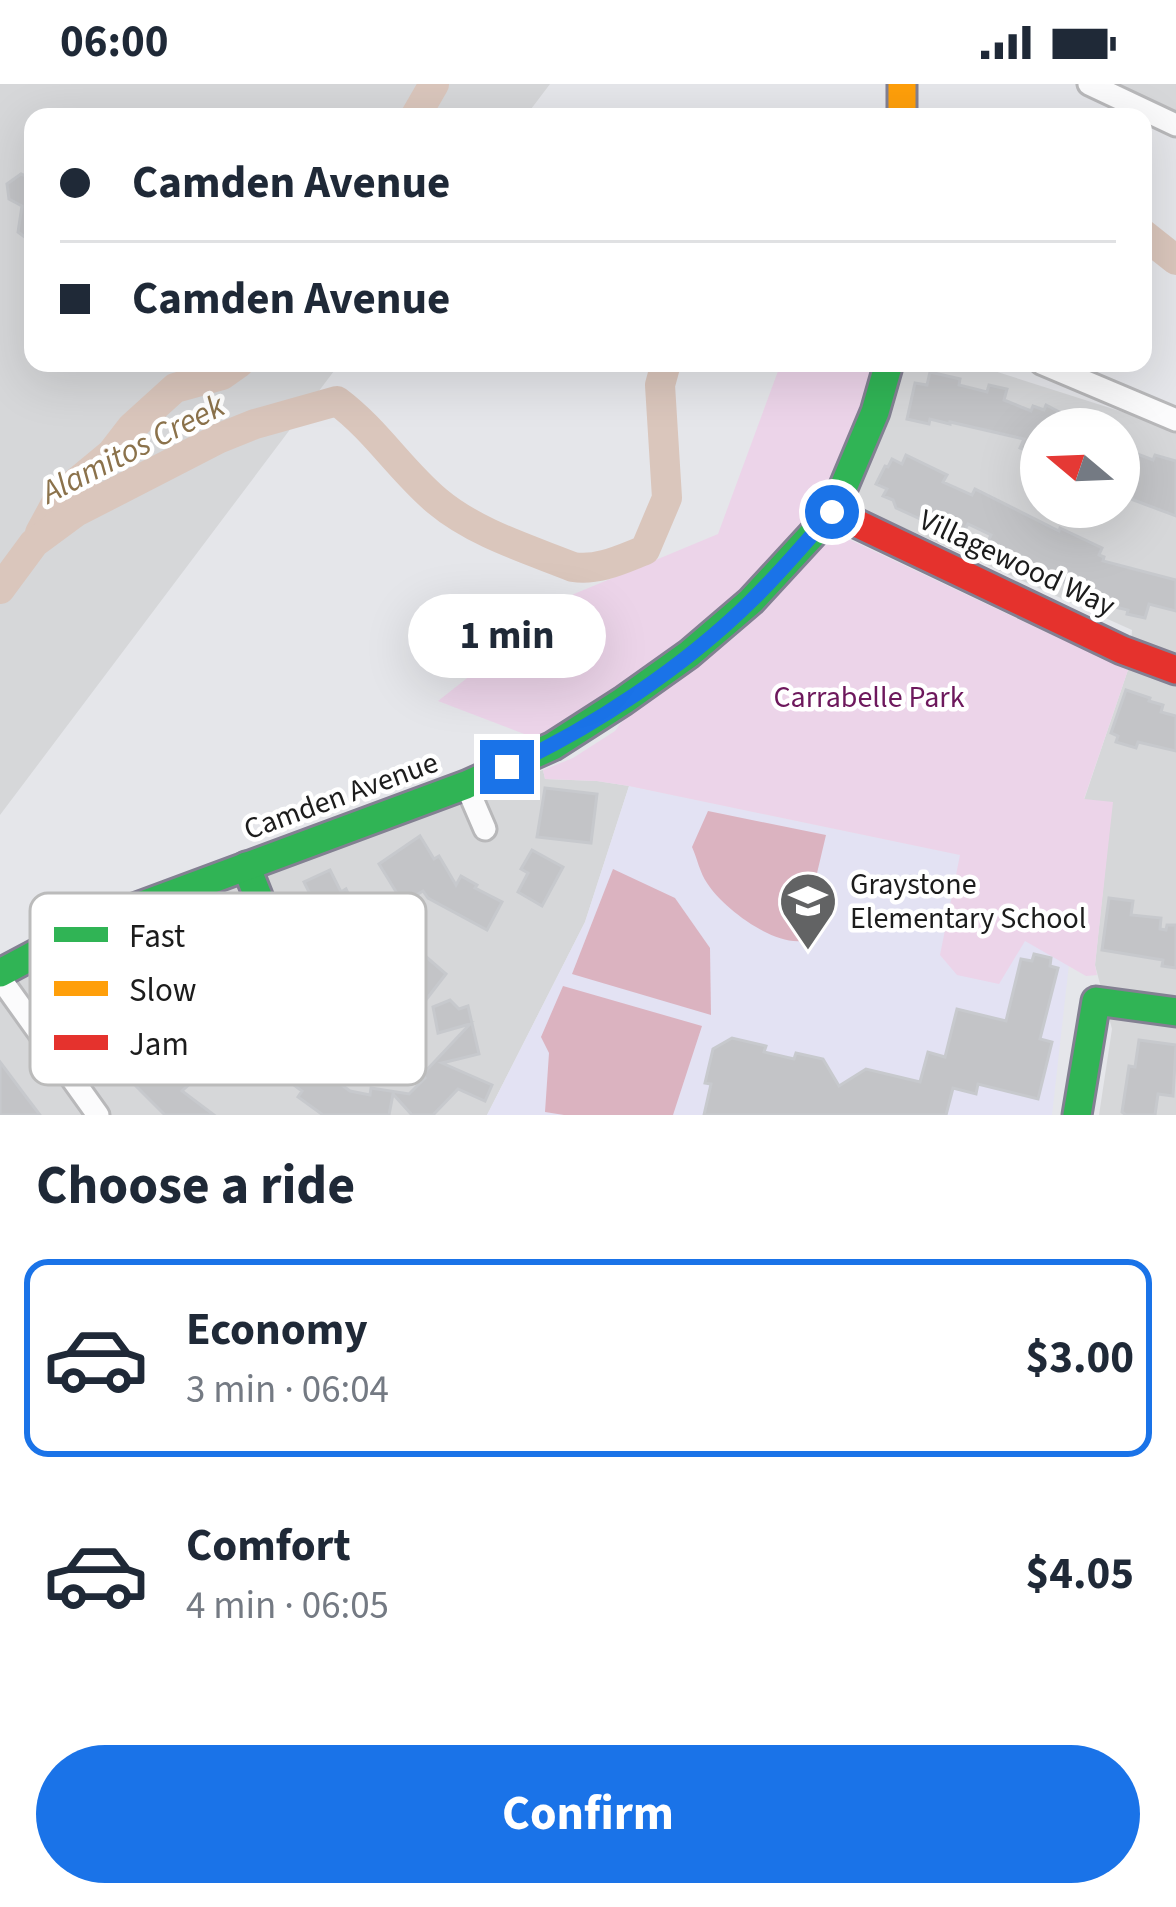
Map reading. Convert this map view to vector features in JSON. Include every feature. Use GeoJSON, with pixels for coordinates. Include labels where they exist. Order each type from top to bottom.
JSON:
{"type":"FeatureCollection","features":[{"type":"Feature","properties":{"kind":"street"},"geometry":{"type":"LineString","coordinates":[[1089,84],[1140,108]]}},
{"type":"Feature","properties":{"kind":"street","name":"Camden Avenue"},"geometry":{"type":"LineString","coordinates":[[174,893],[466,785],[553,746],[689,654],[751,601],[832,512],[875,412],[886,372]]}},
{"type":"Feature","properties":{"kind":"street"},"geometry":{"type":"LineString","coordinates":[[1062,372],[1176,420]]}},
{"type":"Feature","properties":{"kind":"street","name":"Villagewood Way"},"geometry":{"type":"LineString","coordinates":[[832,512],[1122,650],[1176,670]]}},
{"type":"Feature","properties":{"kind":"street"},"geometry":{"type":"LineString","coordinates":[[466,785],[485,829]]}},
{"type":"Feature","properties":{"kind":"street"},"geometry":{"type":"LineString","coordinates":[[246,866],[257,893]]}},
{"type":"Feature","properties":{"kind":"street","name":"Camden Avenue"},"geometry":{"type":"LineString","coordinates":[[0,975],[30,958]]}},
{"type":"Feature","properties":{"kind":"street"},"geometry":{"type":"LineString","coordinates":[[0,975],[30,1018]]}},
{"type":"Feature","properties":{"kind":"street"},"geometry":{"type":"LineString","coordinates":[[1077,1115],[1096,1001],[1176,1012]]}},
{"type":"Feature","properties":{"kind":"street"},"geometry":{"type":"LineString","coordinates":[[77,1085],[98,1115]]}},
{"type":"Feature","properties":{"kind":"shaded area"},"geometry":{"type":"Polygon","coordinates":[[[0,84],[550,84],[532,108],[24,108],[24,372],[333,372],[0,815],[0,84]]]}},
{"type":"Feature","properties":{"kind":"shaded area"},"geometry":{"type":"Polygon","coordinates":[[[1075,84],[1176,84],[1176,132],[1152,121],[1152,108],[1126,108],[1075,84]]]}},
{"type":"Feature","properties":{"kind":"shaded area"},"geometry":{"type":"Polygon","coordinates":[[[903,372],[997,372],[1110,408],[1020,408],[1020,528],[1140,528],[1140,418],[1176,429],[1176,1115],[1099,1115],[1112,1029],[1095,965],[1112,803],[1084,800],[1129,667],[1132,630],[851,504],[903,372]]]}},
{"type":"Feature","properties":{"kind":"shaded area"},"geometry":{"type":"Polygon","coordinates":[[[543,770],[545,779],[629,786],[585,922],[487,1115],[0,1115],[0,990],[30,973],[30,1085],[426,1085],[426,893],[214,893],[543,770]]]}},
{"type":"Feature","properties":{"kind":"shaded area","name":"Graystone Elementary School"},"geometry":{"type":"Polygon","coordinates":[[[629,786],[961,855],[984,918],[1069,964],[1052,1115],[487,1115],[585,922],[629,786]]]}},
{"type":"Feature","properties":{"kind":"shaded area"},"geometry":{"type":"Polygon","coordinates":[[[708,811],[826,835],[801,941],[776,937],[749,922],[707,883],[692,847],[708,811]]]}},
{"type":"Feature","properties":{"kind":"shaded area"},"geometry":{"type":"Polygon","coordinates":[[[613,869],[675,898],[710,948],[711,1015],[572,974],[613,869]]]}},
{"type":"Feature","properties":{"kind":"shaded area"},"geometry":{"type":"Polygon","coordinates":[[[563,986],[702,1026],[673,1115],[545,1112],[549,1053],[541,1037],[563,986]]]}},
{"type":"Feature","properties":{"kind":"green space"},"geometry":{"type":"Polygon","coordinates":[[[778,372],[875,372],[835,473],[778,556],[681,649],[545,742],[438,701],[574,594],[718,534],[778,372]]]}},
{"type":"Feature","properties":{"kind":"green space","name":"Carrabelle Park"},"geometry":{"type":"Polygon","coordinates":[[[842,536],[1129,667],[1084,799],[1113,802],[1097,975],[1086,976],[1025,941],[999,984],[957,975],[940,955],[960,855],[629,786],[545,779],[543,770],[573,758],[615,731],[632,708],[735,637],[827,539],[842,536]]]}},
{"type":"Feature","properties":{"kind":"building"},"geometry":{"type":"Polygon","coordinates":[[[24,175],[24,236],[18,232],[22,206],[9,199],[7,184],[24,175]]]}},
{"type":"Feature","properties":{"kind":"building"},"geometry":{"type":"Polygon","coordinates":[[[930,372],[987,392],[989,385],[1007,389],[1004,400],[1024,408],[1020,408],[1020,438],[950,422],[907,419],[915,383],[927,385],[930,372]]]}},
{"type":"Feature","properties":{"kind":"building"},"geometry":{"type":"Polygon","coordinates":[[[906,455],[947,475],[943,482],[972,495],[975,489],[1020,512],[1020,528],[1060,528],[1102,548],[1103,561],[1176,580],[1176,611],[1149,604],[1145,618],[1127,614],[1128,610],[1111,606],[1112,601],[1080,585],[1078,589],[986,546],[991,535],[968,524],[964,531],[943,521],[940,528],[896,508],[893,500],[883,496],[887,489],[876,484],[892,459],[902,464],[906,455]]]}},
{"type":"Feature","properties":{"kind":"building"},"geometry":{"type":"Polygon","coordinates":[[[1140,455],[1176,461],[1176,516],[1140,502],[1140,455]]]}},
{"type":"Feature","properties":{"kind":"building"},"geometry":{"type":"Polygon","coordinates":[[[1126,690],[1150,698],[1163,705],[1161,712],[1176,716],[1176,751],[1116,742],[1118,736],[1111,733],[1126,690]]]}},
{"type":"Feature","properties":{"kind":"building"},"geometry":{"type":"Polygon","coordinates":[[[545,788],[597,794],[591,843],[537,837],[545,788]]]}},
{"type":"Feature","properties":{"kind":"building"},"geometry":{"type":"Polygon","coordinates":[[[420,836],[456,885],[461,876],[502,902],[487,930],[423,891],[397,893],[379,864],[420,836]]]}},
{"type":"Feature","properties":{"kind":"building"},"geometry":{"type":"Polygon","coordinates":[[[532,850],[563,867],[542,906],[518,892],[528,873],[521,869],[532,850]]]}},
{"type":"Feature","properties":{"kind":"building"},"geometry":{"type":"Polygon","coordinates":[[[330,870],[341,892],[346,889],[348,893],[310,893],[304,882],[330,870]]]}},
{"type":"Feature","properties":{"kind":"building"},"geometry":{"type":"Polygon","coordinates":[[[1109,898],[1133,901],[1131,915],[1161,918],[1160,929],[1176,925],[1176,968],[1162,966],[1163,960],[1102,950],[1109,898]]]}},
{"type":"Feature","properties":{"kind":"building"},"geometry":{"type":"Polygon","coordinates":[[[1034,954],[1051,958],[1050,966],[1058,968],[1040,1039],[1052,1042],[1038,1099],[978,1084],[976,1094],[953,1088],[946,1115],[704,1115],[713,1049],[732,1038],[794,1059],[796,1053],[823,1059],[839,1086],[866,1069],[920,1082],[928,1052],[945,1057],[957,1009],[1006,1021],[1021,959],[1032,961],[1034,954]]]}},
{"type":"Feature","properties":{"kind":"building"},"geometry":{"type":"Polygon","coordinates":[[[426,957],[446,974],[426,1000],[426,957]]]}},
{"type":"Feature","properties":{"kind":"building"},"geometry":{"type":"Polygon","coordinates":[[[450,1000],[459,1009],[468,1006],[479,1054],[442,1063],[492,1085],[485,1101],[458,1089],[433,1115],[412,1115],[393,1094],[389,1115],[323,1115],[298,1097],[302,1091],[294,1085],[342,1085],[370,1095],[371,1088],[409,1094],[418,1085],[426,1085],[426,1071],[470,1024],[438,1033],[433,1007],[450,1000]]]}},
{"type":"Feature","properties":{"kind":"building"},"geometry":{"type":"Polygon","coordinates":[[[1139,1040],[1176,1045],[1173,1096],[1158,1094],[1155,1115],[1122,1112],[1129,1066],[1135,1067],[1139,1040]]]}},
{"type":"Feature","properties":{"kind":"building"},"geometry":{"type":"Polygon","coordinates":[[[0,1062],[27,1098],[40,1115],[0,1115],[0,1062]]]}},
{"type":"Feature","properties":{"kind":"building"},"geometry":{"type":"Polygon","coordinates":[[[188,1085],[182,1091],[214,1115],[165,1115],[136,1086],[188,1085]]]}},
{"type":"Feature","properties":{"kind":"waterway"},"geometry":{"type":"LineString","coordinates":[[420,108],[434,84]]}},
{"type":"Feature","properties":{"kind":"waterway","name":"Alamitos Creek"},"geometry":{"type":"LineString","coordinates":[[1152,241],[1176,260]]}},
{"type":"Feature","properties":{"kind":"waterway"},"geometry":{"type":"LineString","coordinates":[[40,533],[60,496],[112,453],[132,427],[175,388],[226,372]]}},
{"type":"Feature","properties":{"kind":"waterway","name":"Alamitos Creek"},"geometry":{"type":"LineString","coordinates":[[0,589],[34,543],[76,512],[220,438],[337,401],[424,489],[468,522],[573,567],[619,560],[645,550],[667,498],[660,385],[664,372]]}},
{"type":"Feature","properties":{"kind":"traffic: fast"},"geometry":{"type":"LineString","coordinates":[[175,893],[466,785],[553,746],[689,654],[751,601],[833,512],[886,372]]}},
{"type":"Feature","properties":{"kind":"traffic: fast"},"geometry":{"type":"LineString","coordinates":[[246,866],[257,893]]}},
{"type":"Feature","properties":{"kind":"traffic: fast"},"geometry":{"type":"LineString","coordinates":[[0,973],[30,957]]}},
{"type":"Feature","properties":{"kind":"traffic: fast"},"geometry":{"type":"LineString","coordinates":[[1077,1115],[1096,1001],[1176,1012]]}},
{"type":"Feature","properties":{"kind":"traffic: slow"},"geometry":{"type":"LineString","coordinates":[[902,84],[902,108]]}},
{"type":"Feature","properties":{"kind":"traffic: jam"},"geometry":{"type":"LineString","coordinates":[[833,512],[1122,650],[1176,670]]}},
{"type":"Feature","properties":{"kind":"place","name":"Graystone Elementary School"},"geometry":{"type":"Point","coordinates":[808,952]}},
{"type":"Feature","properties":{"kind":"route"},"geometry":{"type":"LineString","coordinates":[[507,767],[553,746],[689,654],[751,601],[832,512]]}}]}
